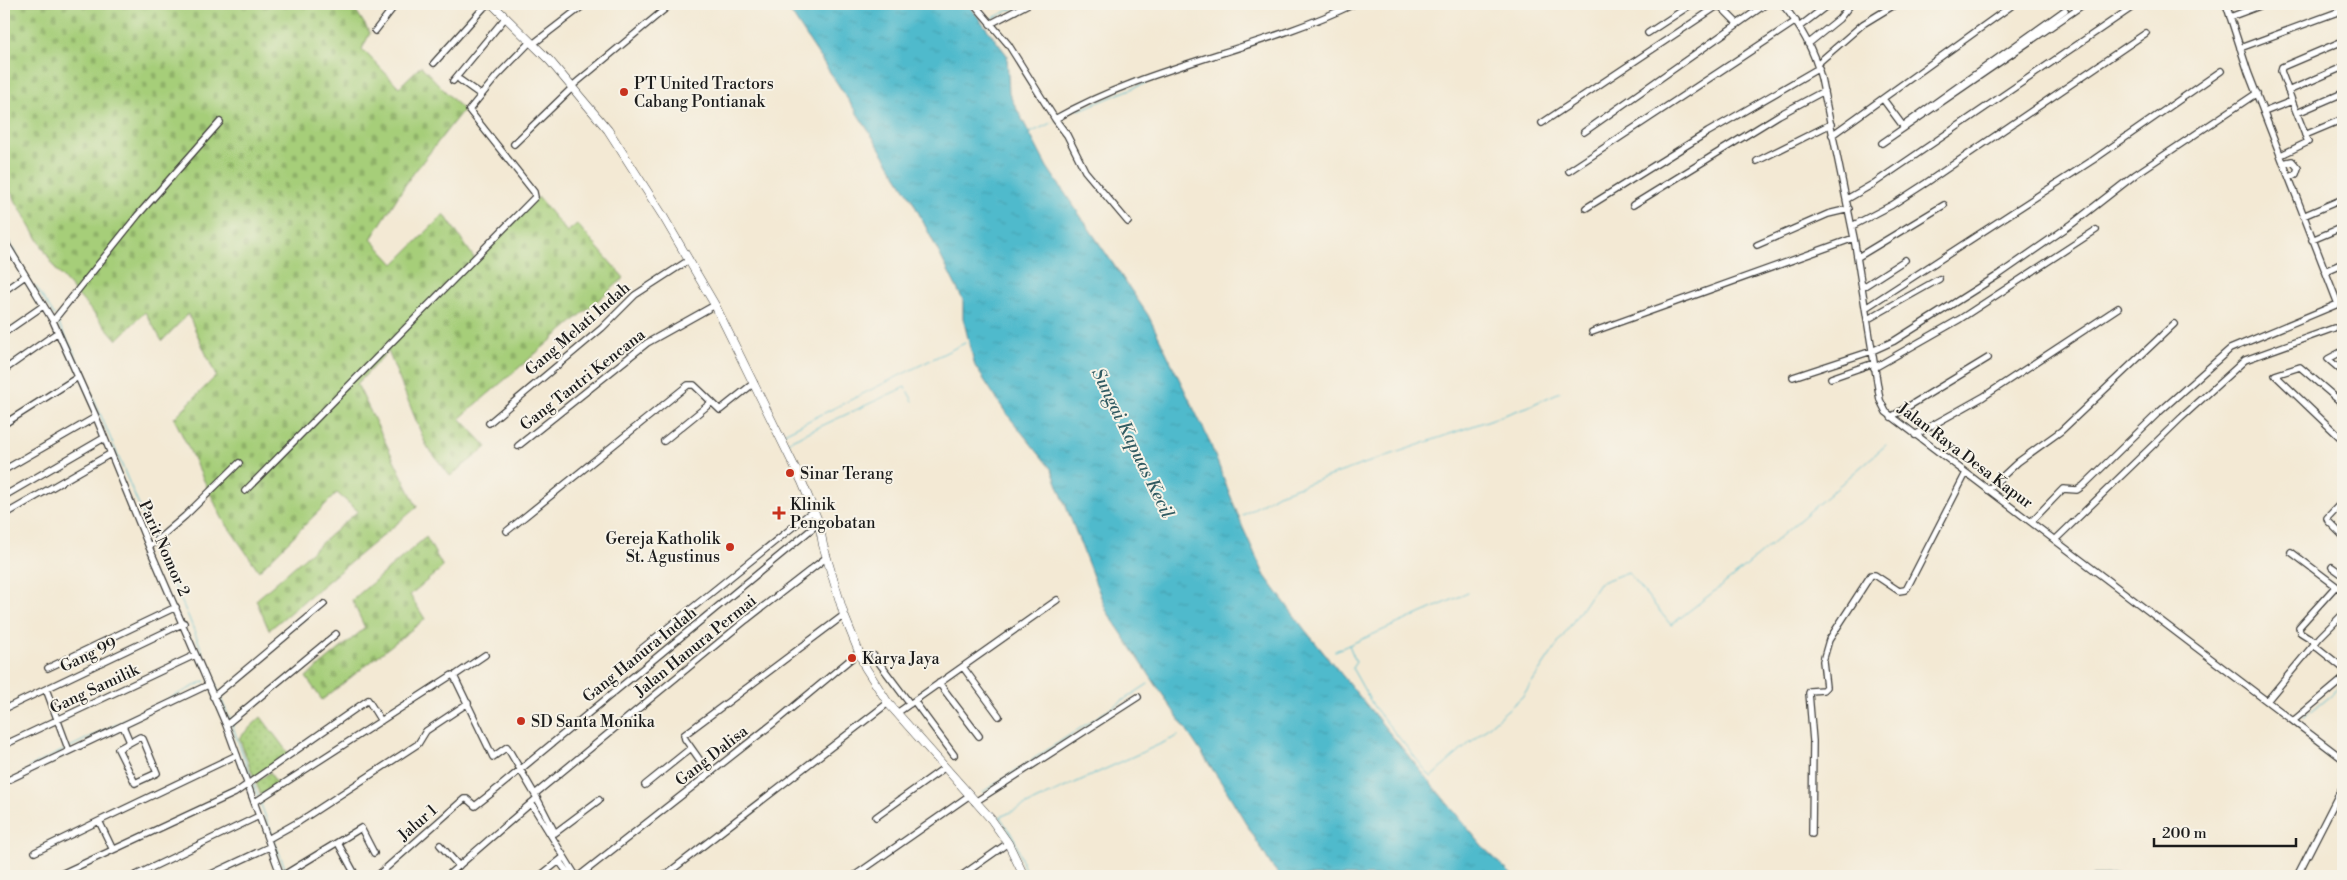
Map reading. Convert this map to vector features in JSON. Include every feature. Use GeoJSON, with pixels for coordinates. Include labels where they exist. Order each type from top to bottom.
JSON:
{"type":"FeatureCollection","features":[{"type":"Feature","properties":{"kind":"main road"},"geometry":{"type":"LineString","coordinates":[[492,4],[572,87],[617,143],[689,260],[715,305],[814,510],[844,615],[858,653],[888,703],[991,819],[1008,843],[1024,876]]}},
{"type":"Feature","properties":{"kind":"street"},"geometry":{"type":"LineString","coordinates":[[375,31],[396,4]]}},
{"type":"Feature","properties":{"kind":"street"},"geometry":{"type":"LineString","coordinates":[[434,63],[487,4]]}},
{"type":"Feature","properties":{"kind":"street"},"geometry":{"type":"LineString","coordinates":[[245,491],[535,197],[534,192],[469,110],[531,43],[585,4]]}},
{"type":"Feature","properties":{"kind":"street"},"geometry":{"type":"LineString","coordinates":[[618,4],[629,4]]}},
{"type":"Feature","properties":{"kind":"street"},"geometry":{"type":"LineString","coordinates":[[514,144],[572,87],[671,4]]}},
{"type":"Feature","properties":{"kind":"street"},"geometry":{"type":"LineString","coordinates":[[974,4],[1008,44],[1067,135],[1085,172],[1128,222]]}},
{"type":"Feature","properties":{"kind":"street"},"geometry":{"type":"LineString","coordinates":[[990,24],[1028,4]]}},
{"type":"Feature","properties":{"kind":"street"},"geometry":{"type":"LineString","coordinates":[[1055,119],[1090,102],[1165,72],[1301,27],[1354,4]]}},
{"type":"Feature","properties":{"kind":"street"},"geometry":{"type":"LineString","coordinates":[[1648,33],[1692,4]]}},
{"type":"Feature","properties":{"kind":"street"},"geometry":{"type":"LineString","coordinates":[[1584,132],[1766,4]]}},
{"type":"Feature","properties":{"kind":"street","name":"Jalan Raya Desa Kapur"},"geometry":{"type":"LineString","coordinates":[[1782,4],[1797,24],[1818,66],[1847,198],[1867,307],[1880,400],[1883,407],[1891,417],[2342,756]]}},
{"type":"Feature","properties":{"kind":"street"},"geometry":{"type":"LineString","coordinates":[[1569,171],[1829,4]]}},
{"type":"Feature","properties":{"kind":"street"},"geometry":{"type":"LineString","coordinates":[[1808,44],[1839,19],[1851,4]]}},
{"type":"Feature","properties":{"kind":"street"},"geometry":{"type":"LineString","coordinates":[[1586,208],[1818,66],[1863,24],[1896,4]]}},
{"type":"Feature","properties":{"kind":"street"},"geometry":{"type":"LineString","coordinates":[[1832,134],[2014,4]]}},
{"type":"Feature","properties":{"kind":"street"},"geometry":{"type":"LineString","coordinates":[[1882,144],[2084,4]]}},
{"type":"Feature","properties":{"kind":"street"},"geometry":{"type":"LineString","coordinates":[[1847,198],[1873,184],[2136,4]]}},
{"type":"Feature","properties":{"kind":"street"},"geometry":{"type":"LineString","coordinates":[[2031,522],[2063,490],[2077,490],[2083,486],[2158,414],[2230,349],[2337,305],[2338,299],[2312,240],[2240,48],[2226,4]]}},
{"type":"Feature","properties":{"kind":"street"},"geometry":{"type":"LineString","coordinates":[[2230,17],[2265,4]]}},
{"type":"Feature","properties":{"kind":"street"},"geometry":{"type":"LineString","coordinates":[[1542,123],[1719,5],[1738,24]]}},
{"type":"Feature","properties":{"kind":"street"},"geometry":{"type":"LineString","coordinates":[[1883,99],[1903,126],[2064,10]]}},
{"type":"Feature","properties":{"kind":"street"},"geometry":{"type":"LineString","coordinates":[[2240,48],[2343,10]]}},
{"type":"Feature","properties":{"kind":"street"},"geometry":{"type":"LineString","coordinates":[[453,81],[506,17]]}},
{"type":"Feature","properties":{"kind":"street"},"geometry":{"type":"LineString","coordinates":[[1852,226],[1892,205],[1926,183],[2146,33]]}},
{"type":"Feature","properties":{"kind":"street"},"geometry":{"type":"LineString","coordinates":[[2280,155],[2307,143],[2281,71],[2282,67],[2343,41]]}},
{"type":"Feature","properties":{"kind":"street"},"geometry":{"type":"LineString","coordinates":[[2288,91],[2343,67]]}},
{"type":"Feature","properties":{"kind":"street"},"geometry":{"type":"LineString","coordinates":[[1867,307],[2093,160],[2221,71]]}},
{"type":"Feature","properties":{"kind":"street"},"geometry":{"type":"LineString","coordinates":[[460,80],[481,95]]}},
{"type":"Feature","properties":{"kind":"street"},"geometry":{"type":"LineString","coordinates":[[1633,205],[1779,115],[1824,91]]}},
{"type":"Feature","properties":{"kind":"street"},"geometry":{"type":"LineString","coordinates":[[2296,113],[2343,92]]}},
{"type":"Feature","properties":{"kind":"street"},"geometry":{"type":"LineString","coordinates":[[1793,377],[1872,351],[1894,341],[2000,274],[2072,224],[2136,174],[2257,93]]}},
{"type":"Feature","properties":{"kind":"street"},"geometry":{"type":"LineString","coordinates":[[2264,112],[2292,101]]}},
{"type":"Feature","properties":{"kind":"street"},"geometry":{"type":"LineString","coordinates":[[2305,135],[2343,119]]}},
{"type":"Feature","properties":{"kind":"street"},"geometry":{"type":"LineString","coordinates":[[53,320],[138,215],[220,122]]}},
{"type":"Feature","properties":{"kind":"street"},"geometry":{"type":"LineString","coordinates":[[1757,161],[1831,124]]}},
{"type":"Feature","properties":{"kind":"street"},"geometry":{"type":"LineString","coordinates":[[2284,163],[2292,161],[2297,166],[2296,174],[2289,178]]}},
{"type":"Feature","properties":{"kind":"street"},"geometry":{"type":"LineString","coordinates":[[2303,216],[2343,199]]}},
{"type":"Feature","properties":{"kind":"street"},"geometry":{"type":"LineString","coordinates":[[1858,257],[1944,205]]}},
{"type":"Feature","properties":{"kind":"street"},"geometry":{"type":"LineString","coordinates":[[1757,246],[1828,214],[1849,209]]}},
{"type":"Feature","properties":{"kind":"street"},"geometry":{"type":"LineString","coordinates":[[2312,240],[2343,227]]}},
{"type":"Feature","properties":{"kind":"street"},"geometry":{"type":"LineString","coordinates":[[1831,378],[1874,365],[1960,319],[2096,230]]}},
{"type":"Feature","properties":{"kind":"street"},"geometry":{"type":"LineString","coordinates":[[1592,332],[1854,238]]}},
{"type":"Feature","properties":{"kind":"street","name":"Parit Nomor 2"},"geometry":{"type":"LineString","coordinates":[[4,240],[6,251],[25,276],[53,320],[96,417],[149,547],[184,624],[195,655],[226,725],[281,876]]}},
{"type":"Feature","properties":{"kind":"street","name":"Gang Melati Indah"},"geometry":{"type":"LineString","coordinates":[[489,423],[602,328],[635,295],[689,260]]}},
{"type":"Feature","properties":{"kind":"street"},"geometry":{"type":"LineString","coordinates":[[1863,287],[1905,260]]}},
{"type":"Feature","properties":{"kind":"street"},"geometry":{"type":"LineString","coordinates":[[2325,271],[2343,263]]}},
{"type":"Feature","properties":{"kind":"street"},"geometry":{"type":"LineString","coordinates":[[4,291],[25,276]]}},
{"type":"Feature","properties":{"kind":"street"},"geometry":{"type":"LineString","coordinates":[[1868,319],[1938,278]]}},
{"type":"Feature","properties":{"kind":"street","name":"Gang Tantri Kencana"},"geometry":{"type":"LineString","coordinates":[[518,446],[647,343],[715,305]]}},
{"type":"Feature","properties":{"kind":"street"},"geometry":{"type":"LineString","coordinates":[[4,333],[43,306]]}},
{"type":"Feature","properties":{"kind":"street"},"geometry":{"type":"LineString","coordinates":[[1915,435],[1990,392],[2118,308]]}},
{"type":"Feature","properties":{"kind":"street"},"geometry":{"type":"LineString","coordinates":[[1988,490],[2018,462],[2061,431],[2174,324]]}},
{"type":"Feature","properties":{"kind":"street"},"geometry":{"type":"LineString","coordinates":[[2055,540],[2181,418],[2245,360],[2334,328]]}},
{"type":"Feature","properties":{"kind":"street"},"geometry":{"type":"LineString","coordinates":[[4,370],[58,332]]}},
{"type":"Feature","properties":{"kind":"street"},"geometry":{"type":"LineString","coordinates":[[2343,351],[2328,359],[2343,372]]}},
{"type":"Feature","properties":{"kind":"street"},"geometry":{"type":"LineString","coordinates":[[1891,417],[1988,358]]}},
{"type":"Feature","properties":{"kind":"street"},"geometry":{"type":"LineString","coordinates":[[2343,404],[2300,367],[2276,374],[2276,377],[2343,440]]}},
{"type":"Feature","properties":{"kind":"street"},"geometry":{"type":"LineString","coordinates":[[4,424],[78,377]]}},
{"type":"Feature","properties":{"kind":"street"},"geometry":{"type":"LineString","coordinates":[[507,531],[688,384],[694,384],[722,410],[754,383]]}},
{"type":"Feature","properties":{"kind":"street"},"geometry":{"type":"LineString","coordinates":[[664,441],[712,402]]}},
{"type":"Feature","properties":{"kind":"street"},"geometry":{"type":"LineString","coordinates":[[4,470],[96,417]]}},
{"type":"Feature","properties":{"kind":"street"},"geometry":{"type":"LineString","coordinates":[[4,496],[104,438]]}},
{"type":"Feature","properties":{"kind":"street"},"geometry":{"type":"LineString","coordinates":[[4,515],[110,454]]}},
{"type":"Feature","properties":{"kind":"street"},"geometry":{"type":"LineString","coordinates":[[149,547],[185,516],[239,463]]}},
{"type":"Feature","properties":{"kind":"street"},"geometry":{"type":"LineString","coordinates":[[1812,834],[1812,741],[1808,693],[1810,691],[1823,690],[1826,687],[1823,661],[1829,640],[1871,575],[1875,575],[1899,591],[1908,588],[1966,474]]}},
{"type":"Feature","properties":{"kind":"street"},"geometry":{"type":"LineString","coordinates":[[2343,501],[2327,520],[2343,536]]}},
{"type":"Feature","properties":{"kind":"street"},"geometry":{"type":"LineString","coordinates":[[640,650],[814,510]]}},
{"type":"Feature","properties":{"kind":"street","name":"Gang Hanura Indah"},"geometry":{"type":"LineString","coordinates":[[476,805],[819,524]]}},
{"type":"Feature","properties":{"kind":"street"},"geometry":{"type":"LineString","coordinates":[[2291,552],[2343,591]]}},
{"type":"Feature","properties":{"kind":"street","name":"Jalan Hanura Permai"},"geometry":{"type":"LineString","coordinates":[[447,876],[531,803],[536,796],[746,620],[827,557]]}},
{"type":"Feature","properties":{"kind":"street"},"geometry":{"type":"LineString","coordinates":[[2332,566],[2343,575]]}},
{"type":"Feature","properties":{"kind":"street"},"geometry":{"type":"LineString","coordinates":[[2336,586],[2299,627],[2300,632],[2343,668]]}},
{"type":"Feature","properties":{"kind":"street"},"geometry":{"type":"LineString","coordinates":[[897,713],[1057,600]]}},
{"type":"Feature","properties":{"kind":"street"},"geometry":{"type":"LineString","coordinates":[[213,696],[324,604]]}},
{"type":"Feature","properties":{"kind":"street"},"geometry":{"type":"LineString","coordinates":[[48,668],[176,607]]}},
{"type":"Feature","properties":{"kind":"street"},"geometry":{"type":"LineString","coordinates":[[2267,701],[2343,614]]}},
{"type":"Feature","properties":{"kind":"street"},"geometry":{"type":"LineString","coordinates":[[710,773],[691,748],[684,735],[844,615]]}},
{"type":"Feature","properties":{"kind":"street","name":"Gang 99"},"geometry":{"type":"LineString","coordinates":[[4,709],[184,624]]}},
{"type":"Feature","properties":{"kind":"street"},"geometry":{"type":"LineString","coordinates":[[226,725],[336,634]]}},
{"type":"Feature","properties":{"kind":"street","name":"Gang Dalisa"},"geometry":{"type":"LineString","coordinates":[[577,876],[776,722],[858,653]]}},
{"type":"Feature","properties":{"kind":"street","name":"Gang Samilik"},"geometry":{"type":"LineString","coordinates":[[4,745],[195,655]]}},
{"type":"Feature","properties":{"kind":"street"},"geometry":{"type":"LineString","coordinates":[[255,802],[485,655]]}},
{"type":"Feature","properties":{"kind":"street"},"geometry":{"type":"LineString","coordinates":[[874,656],[954,755]]}},
{"type":"Feature","properties":{"kind":"street"},"geometry":{"type":"LineString","coordinates":[[963,667],[999,716]]}},
{"type":"Feature","properties":{"kind":"street"},"geometry":{"type":"LineString","coordinates":[[454,676],[493,757],[507,747],[556,833],[599,800]]}},
{"type":"Feature","properties":{"kind":"street"},"geometry":{"type":"LineString","coordinates":[[2293,721],[2343,679]]}},
{"type":"Feature","properties":{"kind":"street"},"geometry":{"type":"LineString","coordinates":[[940,683],[979,736]]}},
{"type":"Feature","properties":{"kind":"street"},"geometry":{"type":"LineString","coordinates":[[4,782],[208,685]]}},
{"type":"Feature","properties":{"kind":"street"},"geometry":{"type":"LineString","coordinates":[[46,689],[69,751]]}},
{"type":"Feature","properties":{"kind":"street"},"geometry":{"type":"LineString","coordinates":[[975,802],[1138,697]]}},
{"type":"Feature","properties":{"kind":"street"},"geometry":{"type":"LineString","coordinates":[[57,876],[248,785],[368,700],[381,721]]}},
{"type":"Feature","properties":{"kind":"street"},"geometry":{"type":"LineString","coordinates":[[268,839],[300,821],[418,744],[426,731],[468,703]]}},
{"type":"Feature","properties":{"kind":"street"},"geometry":{"type":"LineString","coordinates":[[664,876],[888,703]]}},
{"type":"Feature","properties":{"kind":"street"},"geometry":{"type":"LineString","coordinates":[[123,726],[130,742]]}},
{"type":"Feature","properties":{"kind":"street"},"geometry":{"type":"LineString","coordinates":[[142,737],[157,771],[156,774],[136,783],[133,782],[118,749],[130,742],[142,737]]}},
{"type":"Feature","properties":{"kind":"street"},"geometry":{"type":"LineString","coordinates":[[645,785],[691,748]]}},
{"type":"Feature","properties":{"kind":"street"},"geometry":{"type":"LineString","coordinates":[[35,852],[237,755]]}},
{"type":"Feature","properties":{"kind":"street"},"geometry":{"type":"LineString","coordinates":[[876,816],[944,768]]}},
{"type":"Feature","properties":{"kind":"street"},"geometry":{"type":"LineString","coordinates":[[2297,876],[2343,786]]}},
{"type":"Feature","properties":{"kind":"street"},"geometry":{"type":"LineString","coordinates":[[854,876],[970,795]]}},
{"type":"Feature","properties":{"kind":"street","name":"Jalur 1"},"geometry":{"type":"LineString","coordinates":[[377,876],[464,799],[467,799],[473,806],[476,805]]}},
{"type":"Feature","properties":{"kind":"street"},"geometry":{"type":"LineString","coordinates":[[531,803],[570,876]]}},
{"type":"Feature","properties":{"kind":"street"},"geometry":{"type":"LineString","coordinates":[[134,876],[259,816]]}},
{"type":"Feature","properties":{"kind":"street"},"geometry":{"type":"LineString","coordinates":[[99,821],[113,850]]}},
{"type":"Feature","properties":{"kind":"street"},"geometry":{"type":"LineString","coordinates":[[281,876],[360,829],[374,853]]}},
{"type":"Feature","properties":{"kind":"street"},"geometry":{"type":"LineString","coordinates":[[338,843],[356,876]]}},
{"type":"Feature","properties":{"kind":"street"},"geometry":{"type":"LineString","coordinates":[[960,876],[1008,843]]}},
{"type":"Feature","properties":{"kind":"street"},"geometry":{"type":"LineString","coordinates":[[440,845],[456,868],[458,876]]}},
{"type":"Feature","properties":{"kind":"street"},"geometry":{"type":"LineString","coordinates":[[207,876],[269,847]]}},
{"type":"Feature","properties":{"kind":"street"},"geometry":{"type":"LineString","coordinates":[[561,859],[577,876]]}},
{"type":"Feature","properties":{"kind":"street"},"geometry":{"type":"LineString","coordinates":[[540,876],[561,859]]}},
{"type":"Feature","properties":{"kind":"green space"},"geometry":{"type":"Polygon","coordinates":[[[4,4],[352,4],[370,33],[362,49],[399,87],[421,66],[463,110],[409,179],[371,239],[394,264],[444,214],[477,262],[538,197],[567,232],[577,224],[624,278],[460,418],[487,447],[450,476],[426,445],[388,351],[357,384],[417,507],[269,630],[256,600],[358,511],[337,493],[259,571],[222,518],[174,418],[216,376],[188,314],[162,341],[145,312],[117,340],[56,270],[4,181],[4,4]]]}},
{"type":"Feature","properties":{"kind":"green space"},"geometry":{"type":"Polygon","coordinates":[[[426,537],[443,567],[410,595],[425,619],[322,700],[306,677],[365,628],[352,600],[426,537]]]}},
{"type":"Feature","properties":{"kind":"green space"},"geometry":{"type":"Polygon","coordinates":[[[261,717],[289,754],[254,778],[239,738],[261,717]]]}},
{"type":"Feature","properties":{"kind":"green space"},"geometry":{"type":"Polygon","coordinates":[[[270,772],[277,785],[261,795],[256,783],[270,772]]]}},
{"type":"Feature","properties":{"kind":"water","name":"Sungai Kapuas Kecil"},"geometry":{"type":"Polygon","coordinates":[[[785,4],[968,4],[1007,55],[1009,94],[1047,167],[1148,315],[1208,438],[1243,528],[1265,576],[1305,630],[1484,848],[1513,876],[1280,876],[1271,865],[1225,788],[1106,610],[1052,470],[1006,413],[975,366],[963,318],[963,300],[912,200],[785,4]]]}},
{"type":"Feature","properties":{"kind":"water"},"geometry":{"type":"Polygon","coordinates":[[[2160,873],[2171,876],[2092,876],[2160,873]]]}},
{"type":"Feature","properties":{"kind":"waterway"},"geometry":{"type":"LineString","coordinates":[[991,19],[1020,5]]}},
{"type":"Feature","properties":{"kind":"waterway"},"geometry":{"type":"LineString","coordinates":[[1079,110],[1173,72]]}},
{"type":"Feature","properties":{"kind":"waterway"},"geometry":{"type":"LineString","coordinates":[[1030,133],[1053,122]]}},
{"type":"Feature","properties":{"kind":"waterway"},"geometry":{"type":"LineString","coordinates":[[4,232],[21,263]]}},
{"type":"Feature","properties":{"kind":"waterway"},"geometry":{"type":"LineString","coordinates":[[36,287],[54,315]]}},
{"type":"Feature","properties":{"kind":"waterway"},"geometry":{"type":"LineString","coordinates":[[57,321],[74,352],[153,539]]}},
{"type":"Feature","properties":{"kind":"waterway"},"geometry":{"type":"LineString","coordinates":[[782,434],[965,343]]}},
{"type":"Feature","properties":{"kind":"waterway"},"geometry":{"type":"LineString","coordinates":[[787,442],[905,387],[913,401]]}},
{"type":"Feature","properties":{"kind":"waterway"},"geometry":{"type":"LineString","coordinates":[[1243,515],[1278,494],[1527,407],[1560,392]]}},
{"type":"Feature","properties":{"kind":"waterway"},"geometry":{"type":"LineString","coordinates":[[1349,645],[1356,662],[1352,668],[1374,707],[1431,777],[1522,697],[1599,583],[1628,572],[1671,625],[1743,569],[1886,445]]}},
{"type":"Feature","properties":{"kind":"waterway"},"geometry":{"type":"LineString","coordinates":[[789,446],[791,451]]}},
{"type":"Feature","properties":{"kind":"waterway"},"geometry":{"type":"LineString","coordinates":[[795,458],[801,469]]}},
{"type":"Feature","properties":{"kind":"waterway"},"geometry":{"type":"LineString","coordinates":[[156,545],[189,618],[218,691]]}},
{"type":"Feature","properties":{"kind":"waterway"},"geometry":{"type":"LineString","coordinates":[[1335,651],[1468,593]]}},
{"type":"Feature","properties":{"kind":"waterway"},"geometry":{"type":"LineString","coordinates":[[70,747],[205,681]]}},
{"type":"Feature","properties":{"kind":"waterway"},"geometry":{"type":"LineString","coordinates":[[983,792],[1148,684]]}},
{"type":"Feature","properties":{"kind":"waterway"},"geometry":{"type":"LineString","coordinates":[[2303,718],[2343,685]]}},
{"type":"Feature","properties":{"kind":"waterway"},"geometry":{"type":"LineString","coordinates":[[219,695],[230,719]]}},
{"type":"Feature","properties":{"kind":"waterway"},"geometry":{"type":"LineString","coordinates":[[231,722],[252,780]]}},
{"type":"Feature","properties":{"kind":"waterway"},"geometry":{"type":"LineString","coordinates":[[1025,870],[1015,840],[1000,817],[1178,736]]}},
{"type":"Feature","properties":{"kind":"waterway"},"geometry":{"type":"LineString","coordinates":[[29,767],[66,749]]}},
{"type":"Feature","properties":{"kind":"waterway"},"geometry":{"type":"LineString","coordinates":[[253,783],[258,796]]}},
{"type":"Feature","properties":{"kind":"waterway"},"geometry":{"type":"LineString","coordinates":[[260,802],[272,834]]}},
{"type":"Feature","properties":{"kind":"waterway"},"geometry":{"type":"LineString","coordinates":[[274,840],[286,871]]}},
{"type":"Feature","properties":{"kind":"place","name":"PT United Tractors Cabang Pontianak"},"geometry":{"type":"Point","coordinates":[624,92]}},
{"type":"Feature","properties":{"kind":"place","name":"Sinar Terang"},"geometry":{"type":"Point","coordinates":[790,473]}},
{"type":"Feature","properties":{"kind":"place","name":"Klinik Pengobatan"},"geometry":{"type":"Point","coordinates":[779,513]}},
{"type":"Feature","properties":{"kind":"place","name":"Gereja Katholik St. Agustinus"},"geometry":{"type":"Point","coordinates":[730,547]}},
{"type":"Feature","properties":{"kind":"place","name":"Karya Jaya"},"geometry":{"type":"Point","coordinates":[852,658]}},
{"type":"Feature","properties":{"kind":"place","name":"SD Santa Monika"},"geometry":{"type":"Point","coordinates":[521,721]}}]}
